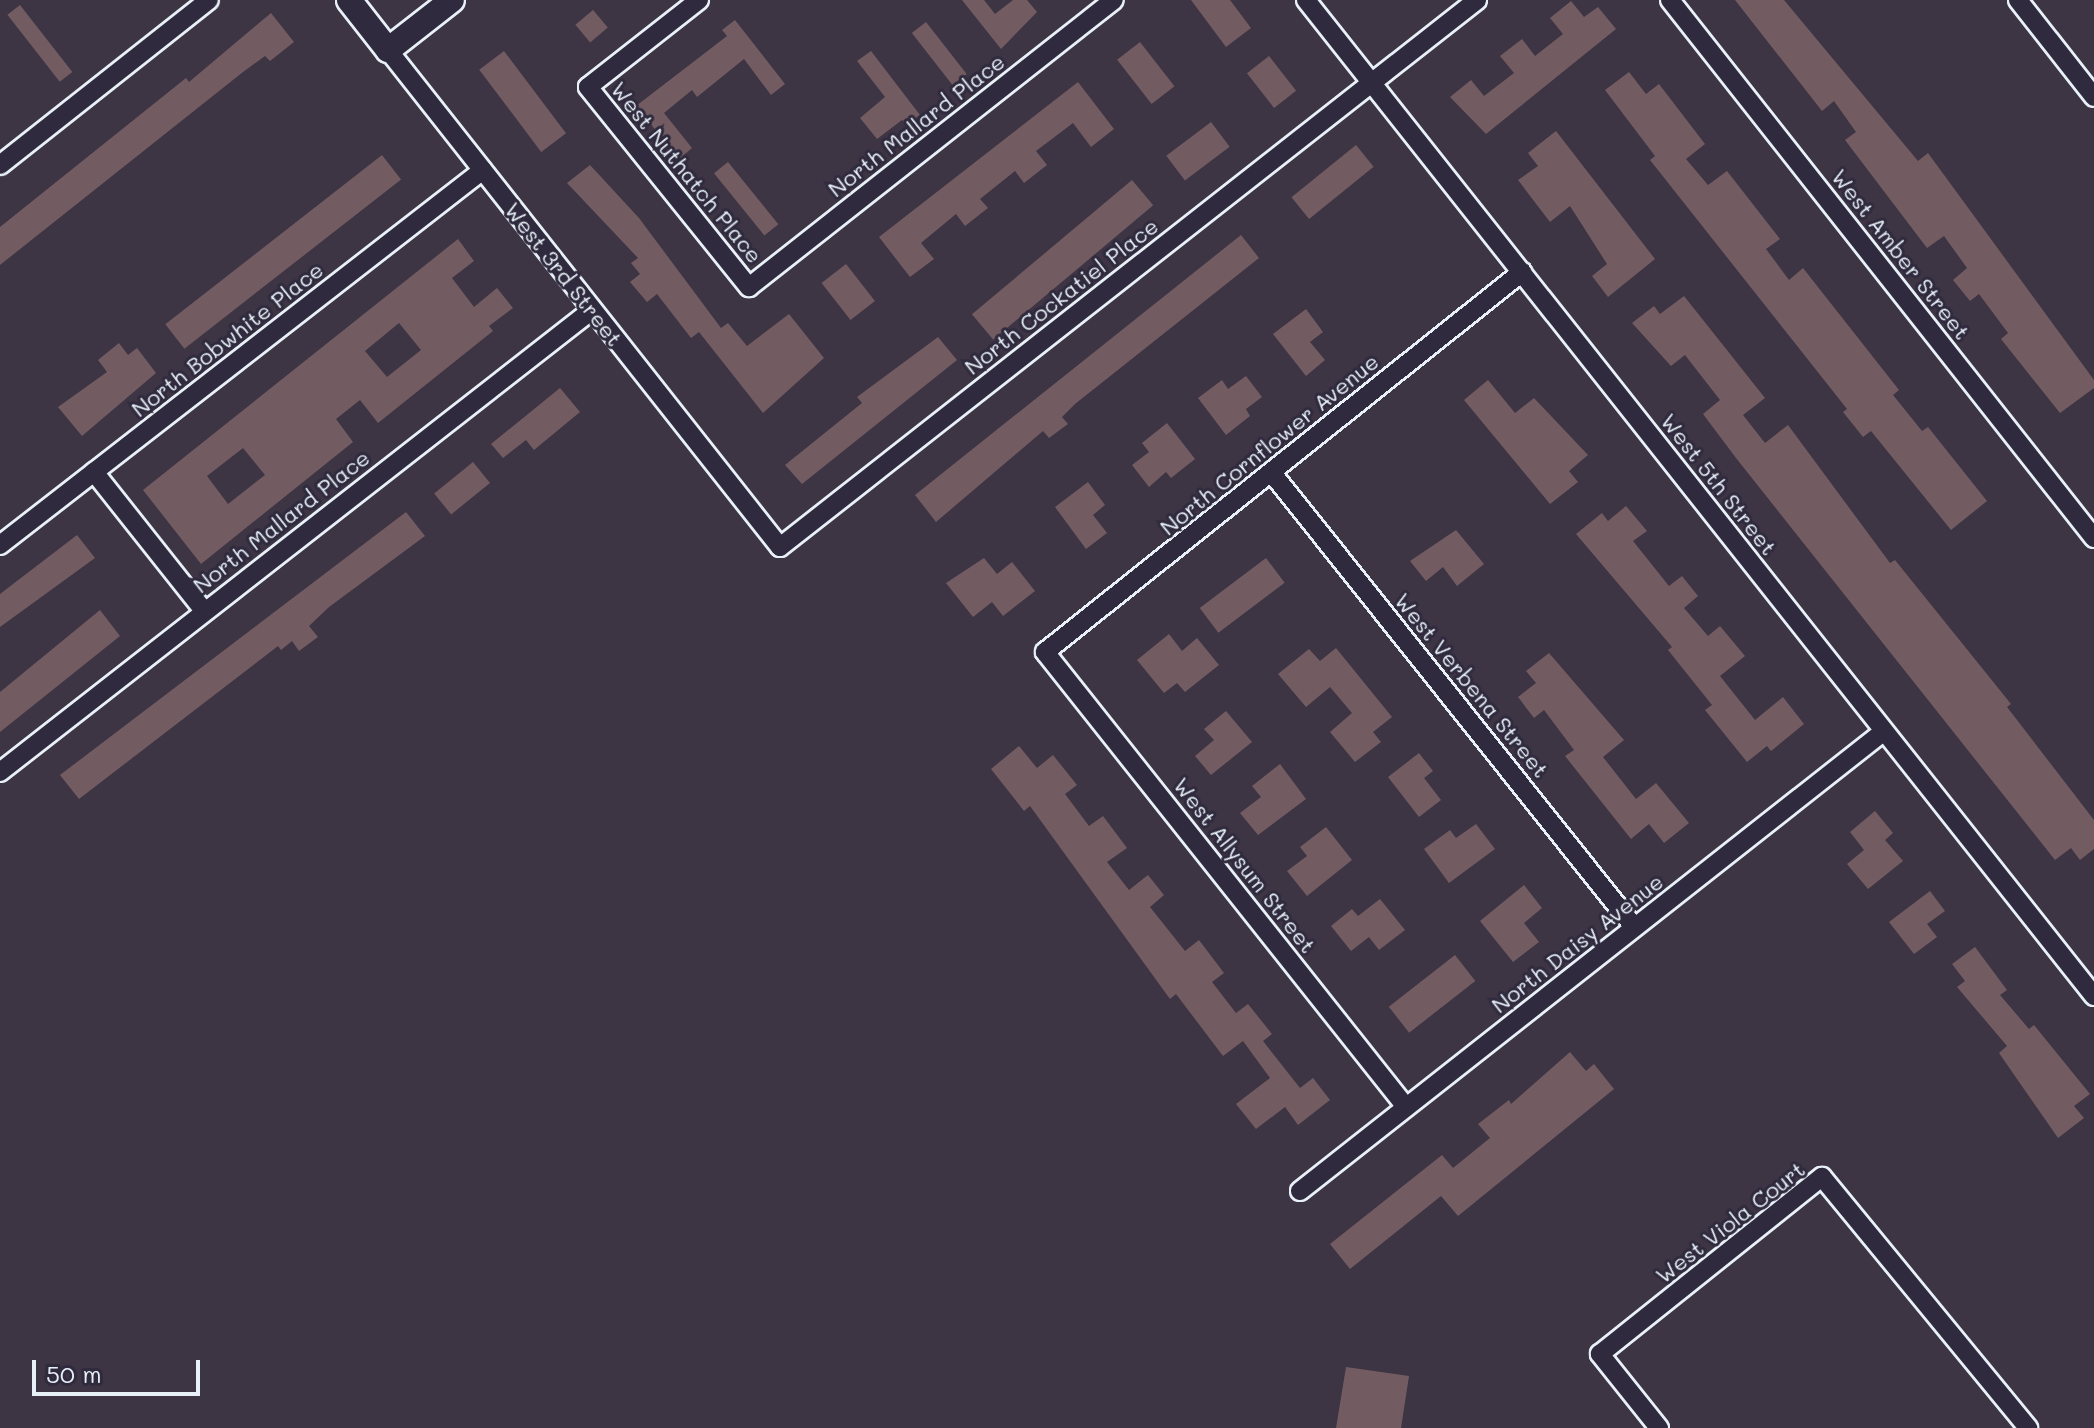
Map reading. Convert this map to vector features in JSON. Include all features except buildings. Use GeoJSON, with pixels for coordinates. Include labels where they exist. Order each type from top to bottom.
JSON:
{"type":"FeatureCollection","features":[{"type":"Feature","properties":{"kind":"street"},"geometry":{"type":"LineString","coordinates":[[0,165],[209,0]]}},
{"type":"Feature","properties":{"kind":"street","name":"West 3rd Street"},"geometry":{"type":"LineString","coordinates":[[349,0],[780,547]]}},
{"type":"Feature","properties":{"kind":"street"},"geometry":{"type":"LineString","coordinates":[[388,50],[452,0]]}},
{"type":"Feature","properties":{"kind":"street","name":"West Nuthatch Place"},"geometry":{"type":"LineString","coordinates":[[699,0],[588,87],[749,287]]}},
{"type":"Feature","properties":{"kind":"street","name":"North Mallard Place"},"geometry":{"type":"LineString","coordinates":[[749,287],[1114,0]]}},
{"type":"Feature","properties":{"kind":"street","name":"West 5th Street"},"geometry":{"type":"LineString","coordinates":[[1306,0],[2094,996]]}},
{"type":"Feature","properties":{"kind":"street","name":"North Cockatiel Place"},"geometry":{"type":"LineString","coordinates":[[780,547],[1477,0]]}},
{"type":"Feature","properties":{"kind":"street","name":"West Amber Street"},"geometry":{"type":"LineString","coordinates":[[1670,0],[2094,538]]}},
{"type":"Feature","properties":{"kind":"street"},"geometry":{"type":"LineString","coordinates":[[2018,0],[2094,97]]}},
{"type":"Feature","properties":{"kind":"street","name":"North Bobwhite Place"},"geometry":{"type":"LineString","coordinates":[[0,545],[483,170]]}},
{"type":"Feature","properties":{"kind":"street","name":"North Cornflower Avenue"},"geometry":{"type":"LineString","coordinates":[[1045,652],[1522,272]]}},
{"type":"Feature","properties":{"kind":"street","name":"North Mallard Place"},"geometry":{"type":"LineString","coordinates":[[0,772],[592,310]]}},
{"type":"Feature","properties":{"kind":"street"},"geometry":{"type":"LineString","coordinates":[[94,472],[204,611]]}},
{"type":"Feature","properties":{"kind":"street","name":"West Verbena Street"},"geometry":{"type":"LineString","coordinates":[[1272,473],[1634,927]]}},
{"type":"Feature","properties":{"kind":"street","name":"West Allysum Street"},"geometry":{"type":"LineString","coordinates":[[1045,652],[1406,1107]]}},
{"type":"Feature","properties":{"kind":"street","name":"North Daisy Avenue"},"geometry":{"type":"LineString","coordinates":[[1300,1191],[1883,732]]}},
{"type":"Feature","properties":{"kind":"street","name":"West Viola Court"},"geometry":{"type":"LineString","coordinates":[[1659,1428],[1600,1354],[1822,1177],[2028,1428]]}}]}
